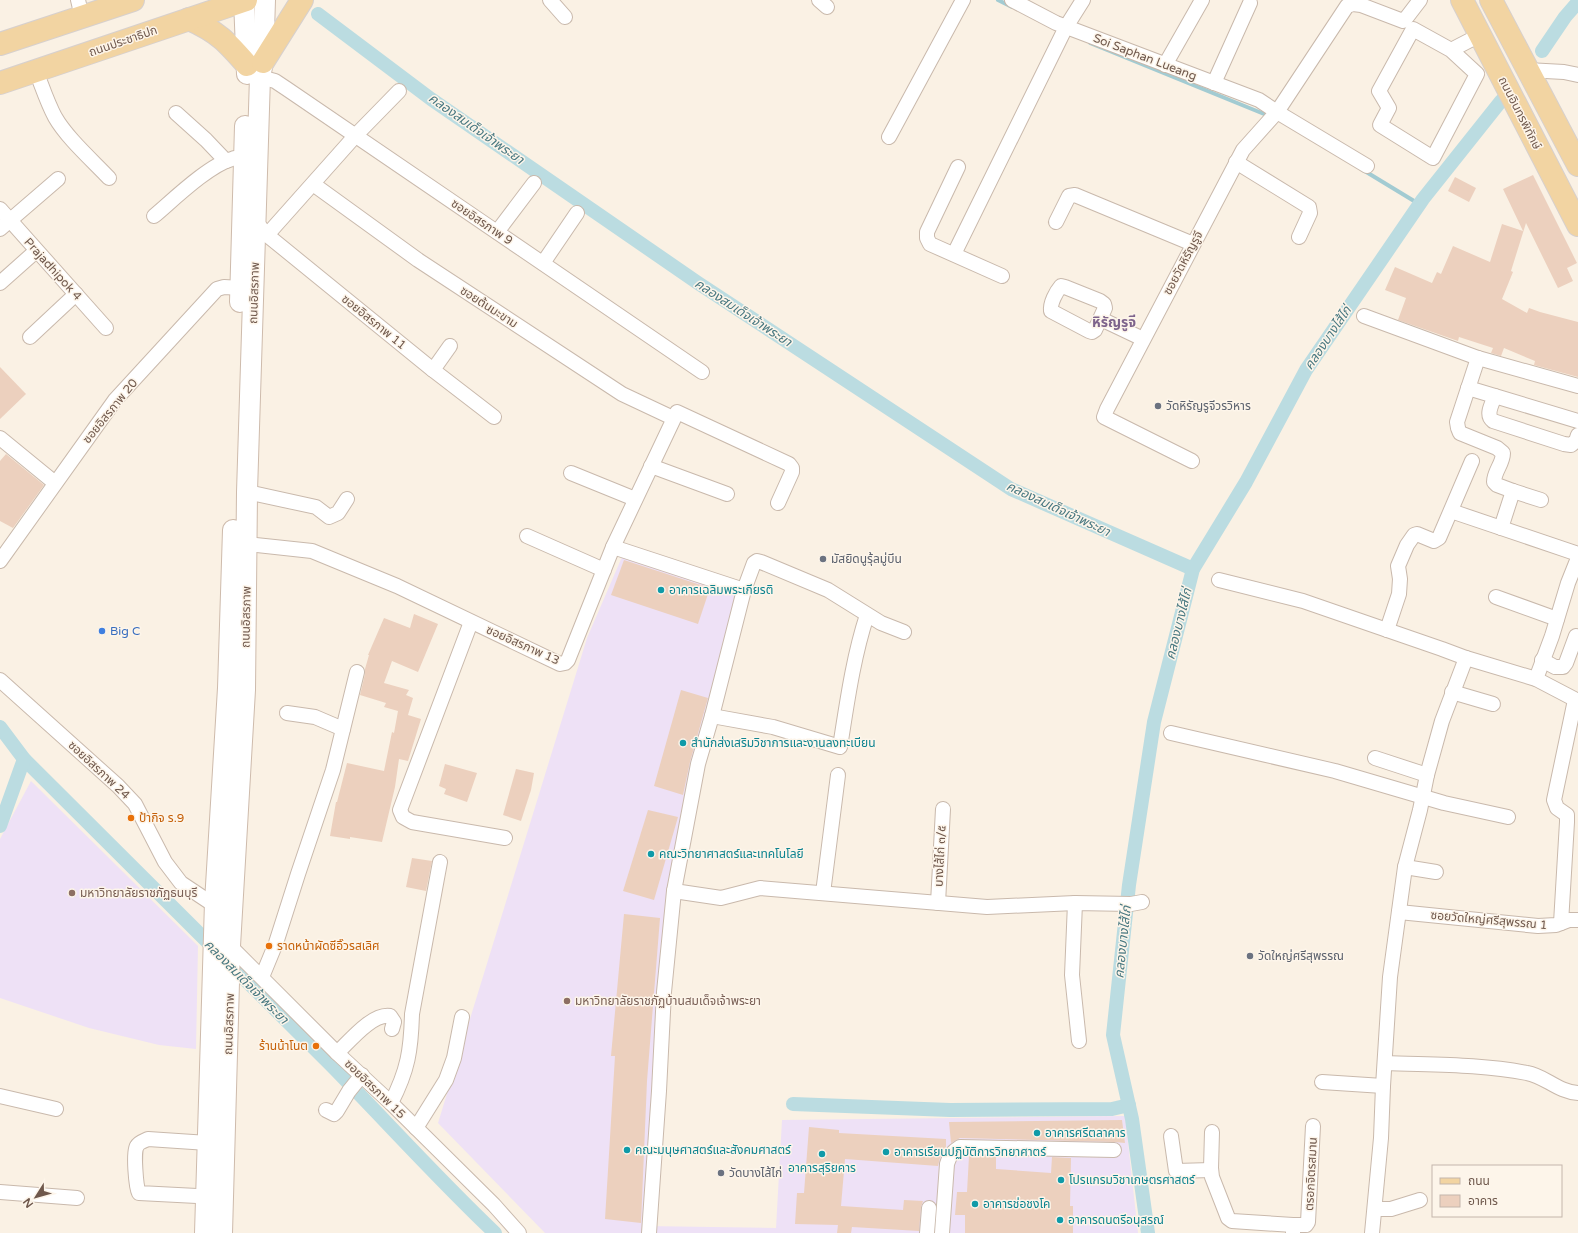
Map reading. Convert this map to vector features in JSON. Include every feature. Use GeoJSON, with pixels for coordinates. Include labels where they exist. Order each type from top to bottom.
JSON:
{"type":"FeatureCollection","features":[{"type":"Feature","properties":{"kind":"main road"},"geometry":{"type":"LineString","coordinates":[[0,44],[80,8],[133,0]]}},
{"type":"Feature","properties":{"kind":"main road","name":"ถนนอิสรภาพ"},"geometry":{"type":"LineString","coordinates":[[222,1233],[224,958],[244,690],[247,492],[262,229],[257,68],[250,0]]}},
{"type":"Feature","properties":{"kind":"main road","name":"ถนนประชาธิปก"},"geometry":{"type":"LineString","coordinates":[[0,83],[250,0]]}},
{"type":"Feature","properties":{"kind":"main road"},"geometry":{"type":"LineString","coordinates":[[205,1233],[208,1143],[224,958],[215,902],[228,688],[241,288],[235,159],[257,68],[302,0]]}},
{"type":"Feature","properties":{"kind":"main road","name":"ถนนอินทรพิทักษ์"},"geometry":{"type":"LineString","coordinates":[[1462,0],[1578,225]]}},
{"type":"Feature","properties":{"kind":"main road"},"geometry":{"type":"LineString","coordinates":[[1491,0],[1578,165]]}},
{"type":"Feature","properties":{"kind":"main road"},"geometry":{"type":"LineString","coordinates":[[189,19],[217,34],[257,68]]}},
{"type":"Feature","properties":{"kind":"street"},"geometry":{"type":"LineString","coordinates":[[550,0],[565,17]]}},
{"type":"Feature","properties":{"kind":"street"},"geometry":{"type":"LineString","coordinates":[[889,137],[963,0]]}},
{"type":"Feature","properties":{"kind":"street"},"geometry":{"type":"LineString","coordinates":[[954,254],[1066,27],[1083,0]]}},
{"type":"Feature","properties":{"kind":"street"},"geometry":{"type":"LineString","coordinates":[[1165,64],[1202,0]]}},
{"type":"Feature","properties":{"kind":"street","name":"ซอยวัดหิรัญรูจี"},"geometry":{"type":"LineString","coordinates":[[1192,461],[1104,417],[1143,339],[1243,150],[1272,117],[1347,6],[1353,4],[1361,5],[1403,21],[1407,18],[1420,0]]}},
{"type":"Feature","properties":{"kind":"street","name":"Soi Saphan Lueang"},"geometry":{"type":"LineString","coordinates":[[1015,1],[1066,27],[1258,100],[1272,117],[1367,166]]}},
{"type":"Feature","properties":{"kind":"street"},"geometry":{"type":"LineString","coordinates":[[1214,83],[1250,3]]}},
{"type":"Feature","properties":{"kind":"street"},"geometry":{"type":"LineString","coordinates":[[1413,29],[1451,50],[1477,74],[1433,158],[1380,125],[1389,108],[1379,91],[1413,29]]}},
{"type":"Feature","properties":{"kind":"street"},"geometry":{"type":"LineString","coordinates":[[1451,50],[1480,35]]}},
{"type":"Feature","properties":{"kind":"street","name":"ซอยอิสรภาพ 9"},"geometry":{"type":"LineString","coordinates":[[257,68],[702,372]]}},
{"type":"Feature","properties":{"kind":"street"},"geometry":{"type":"LineString","coordinates":[[36,70],[56,118],[77,145],[109,178]]}},
{"type":"Feature","properties":{"kind":"street"},"geometry":{"type":"LineString","coordinates":[[1527,70],[1564,72],[1578,75]]}},
{"type":"Feature","properties":{"kind":"street"},"geometry":{"type":"LineString","coordinates":[[262,229],[313,184],[399,91]]}},
{"type":"Feature","properties":{"kind":"street"},"geometry":{"type":"LineString","coordinates":[[176,113],[206,140],[235,159]]}},
{"type":"Feature","properties":{"kind":"street"},"geometry":{"type":"LineString","coordinates":[[154,216],[184,190],[216,166],[235,159]]}},
{"type":"Feature","properties":{"kind":"street"},"geometry":{"type":"LineString","coordinates":[[1236,162],[1309,207],[1310,213],[1299,237]]}},
{"type":"Feature","properties":{"kind":"street"},"geometry":{"type":"LineString","coordinates":[[958,168],[927,232],[927,238],[930,244],[1002,276]]}},
{"type":"Feature","properties":{"kind":"street"},"geometry":{"type":"LineString","coordinates":[[5,225],[58,179]]}},
{"type":"Feature","properties":{"kind":"street"},"geometry":{"type":"LineString","coordinates":[[497,232],[534,183]]}},
{"type":"Feature","properties":{"kind":"street","name":"ซอยต้นมะขาม"},"geometry":{"type":"LineString","coordinates":[[313,184],[418,260],[622,394],[789,464],[792,468],[792,472],[778,503]]}},
{"type":"Feature","properties":{"kind":"street"},"geometry":{"type":"LineString","coordinates":[[1056,222],[1066,200],[1069,196],[1075,195],[1193,244]]}},
{"type":"Feature","properties":{"kind":"street","name":"Prajadhipok 4"},"geometry":{"type":"LineString","coordinates":[[0,209],[5,225],[36,251],[106,328]]}},
{"type":"Feature","properties":{"kind":"street"},"geometry":{"type":"LineString","coordinates":[[543,263],[577,213]]}},
{"type":"Feature","properties":{"kind":"street","name":"ซอยอิสรภาพ 11"},"geometry":{"type":"LineString","coordinates":[[262,229],[433,370],[494,417]]}},
{"type":"Feature","properties":{"kind":"street"},"geometry":{"type":"LineString","coordinates":[[0,284],[36,251]]}},
{"type":"Feature","properties":{"kind":"street","name":"ซอยอิสรภาพ 20"},"geometry":{"type":"LineString","coordinates":[[0,561],[115,400],[217,289],[224,287],[241,288]]}},
{"type":"Feature","properties":{"kind":"street"},"geometry":{"type":"LineString","coordinates":[[30,337],[76,294]]}},
{"type":"Feature","properties":{"kind":"street"},"geometry":{"type":"LineString","coordinates":[[1364,316],[1478,358],[1578,386]]}},
{"type":"Feature","properties":{"kind":"street"},"geometry":{"type":"LineString","coordinates":[[1101,319],[1143,339]]}},
{"type":"Feature","properties":{"kind":"street"},"geometry":{"type":"LineString","coordinates":[[433,370],[450,346]]}},
{"type":"Feature","properties":{"kind":"street"},"geometry":{"type":"LineString","coordinates":[[1478,358],[1458,422],[1460,433],[1497,448],[1503,453],[1503,460],[1494,475],[1494,482],[1497,485],[1541,500]]}},
{"type":"Feature","properties":{"kind":"street"},"geometry":{"type":"LineString","coordinates":[[1468,388],[1578,421]]}},
{"type":"Feature","properties":{"kind":"street"},"geometry":{"type":"LineString","coordinates":[[1495,396],[1489,414],[1490,419],[1493,421],[1564,444],[1571,445],[1576,441],[1578,435]]}},
{"type":"Feature","properties":{"kind":"street","name":"ซอยอิสรภาพ 13"},"geometry":{"type":"LineString","coordinates":[[247,544],[312,551],[397,586],[560,664],[565,663],[568,660],[613,547],[675,415]]}},
{"type":"Feature","properties":{"kind":"street"},"geometry":{"type":"LineString","coordinates":[[0,438],[55,482]]}},
{"type":"Feature","properties":{"kind":"street"},"geometry":{"type":"LineString","coordinates":[[1388,630],[1399,594],[1400,579],[1398,566],[1407,545],[1414,535],[1417,534],[1434,541],[1439,538],[1472,461]]}},
{"type":"Feature","properties":{"kind":"street"},"geometry":{"type":"LineString","coordinates":[[651,466],[727,494]]}},
{"type":"Feature","properties":{"kind":"street"},"geometry":{"type":"LineString","coordinates":[[571,473],[635,499]]}},
{"type":"Feature","properties":{"kind":"street"},"geometry":{"type":"LineString","coordinates":[[1501,528],[1513,491]]}},
{"type":"Feature","properties":{"kind":"street"},"geometry":{"type":"LineString","coordinates":[[247,492],[316,507],[329,517],[338,513],[347,499]]}},
{"type":"Feature","properties":{"kind":"street"},"geometry":{"type":"LineString","coordinates":[[1451,512],[1578,554]]}},
{"type":"Feature","properties":{"kind":"street"},"geometry":{"type":"LineString","coordinates":[[527,536],[604,570]]}},
{"type":"Feature","properties":{"kind":"street"},"geometry":{"type":"LineString","coordinates":[[613,547],[744,590]]}},
{"type":"Feature","properties":{"kind":"street"},"geometry":{"type":"LineString","coordinates":[[1536,679],[1568,583],[1578,558]]}},
{"type":"Feature","properties":{"kind":"street"},"geometry":{"type":"LineString","coordinates":[[649,1233],[664,992],[674,891],[698,764],[712,716],[744,590],[754,564],[757,561],[761,562],[828,590],[881,623],[904,632]]}},
{"type":"Feature","properties":{"kind":"street"},"geometry":{"type":"LineString","coordinates":[[1219,580],[1302,601],[1466,658],[1536,679],[1577,701],[1554,800],[1557,808],[1567,816],[1561,923]]}},
{"type":"Feature","properties":{"kind":"street"},"geometry":{"type":"LineString","coordinates":[[1496,598],[1557,619]]}},
{"type":"Feature","properties":{"kind":"street"},"geometry":{"type":"LineString","coordinates":[[712,716],[774,727],[840,747],[849,689],[867,615]]}},
{"type":"Feature","properties":{"kind":"street"},"geometry":{"type":"LineString","coordinates":[[471,622],[400,810],[403,817],[412,822],[505,838]]}},
{"type":"Feature","properties":{"kind":"street"},"geometry":{"type":"LineString","coordinates":[[1542,660],[1555,667],[1562,667],[1566,664],[1576,636]]}},
{"type":"Feature","properties":{"kind":"street"},"geometry":{"type":"LineString","coordinates":[[1372,1233],[1381,1138],[1390,977],[1405,867],[1420,810],[1427,775],[1442,721],[1466,658]]}},
{"type":"Feature","properties":{"kind":"street"},"geometry":{"type":"LineString","coordinates":[[262,977],[276,943],[333,770],[357,672]]}},
{"type":"Feature","properties":{"kind":"street","name":"ซอยอิสรภาพ 24"},"geometry":{"type":"LineString","coordinates":[[1,682],[118,786],[135,804],[165,862],[181,883],[208,901],[215,902]]}},
{"type":"Feature","properties":{"kind":"street"},"geometry":{"type":"LineString","coordinates":[[1452,692],[1493,704]]}},
{"type":"Feature","properties":{"kind":"street"},"geometry":{"type":"LineString","coordinates":[[287,713],[315,717],[343,729]]}},
{"type":"Feature","properties":{"kind":"street"},"geometry":{"type":"LineString","coordinates":[[1170,733],[1335,771],[1422,797],[1508,817]]}},
{"type":"Feature","properties":{"kind":"street"},"geometry":{"type":"LineString","coordinates":[[1375,758],[1427,775]]}},
{"type":"Feature","properties":{"kind":"street"},"geometry":{"type":"LineString","coordinates":[[823,893],[838,775]]}},
{"type":"Feature","properties":{"kind":"street","name":"บางไส้ไก่ ๓/๕"},"geometry":{"type":"LineString","coordinates":[[938,903],[942,809]]}},
{"type":"Feature","properties":{"kind":"street"},"geometry":{"type":"LineString","coordinates":[[390,1103],[400,1084],[408,1063],[412,1036],[412,1014],[440,862]]}},
{"type":"Feature","properties":{"kind":"street"},"geometry":{"type":"LineString","coordinates":[[1405,867],[1436,872]]}},
{"type":"Feature","properties":{"kind":"street"},"geometry":{"type":"LineString","coordinates":[[674,891],[721,898],[760,888],[987,907],[1075,903],[1132,903]]}},
{"type":"Feature","properties":{"kind":"street"},"geometry":{"type":"LineString","coordinates":[[1075,903],[1072,975],[1079,1041]]}},
{"type":"Feature","properties":{"kind":"street","name":"ซอยวัดใหญ่ศรีสุพรรณ 1"},"geometry":{"type":"LineString","coordinates":[[1399,912],[1538,926],[1556,925],[1569,920],[1578,920]]}},
{"type":"Feature","properties":{"kind":"street","name":"ซอยอิสรภาพ 15"},"geometry":{"type":"LineString","coordinates":[[224,958],[262,977],[337,1053],[356,1083],[390,1103],[505,1216],[519,1233]]}},
{"type":"Feature","properties":{"kind":"street"},"geometry":{"type":"LineString","coordinates":[[337,1053],[371,1021],[380,1016],[390,1016],[394,1022],[392,1029]]}},
{"type":"Feature","properties":{"kind":"street"},"geometry":{"type":"LineString","coordinates":[[416,1128],[446,1080],[454,1058],[462,1017]]}},
{"type":"Feature","properties":{"kind":"street"},"geometry":{"type":"LineString","coordinates":[[1386,1063],[1488,1067],[1530,1073],[1568,1092],[1578,1093]]}},
{"type":"Feature","properties":{"kind":"street"},"geometry":{"type":"LineString","coordinates":[[1322,1082],[1383,1086]]}},
{"type":"Feature","properties":{"kind":"street"},"geometry":{"type":"LineString","coordinates":[[326,1110],[334,1114],[356,1083]]}},
{"type":"Feature","properties":{"kind":"street"},"geometry":{"type":"LineString","coordinates":[[0,1096],[56,1109]]}},
{"type":"Feature","properties":{"kind":"street","name":"ตรอกจิตรสมาน"},"geometry":{"type":"LineString","coordinates":[[1293,1229],[1306,1225],[1308,1222],[1313,1126]]}},
{"type":"Feature","properties":{"kind":"street"},"geometry":{"type":"LineString","coordinates":[[1212,1132],[1211,1170],[1214,1185],[1229,1219],[1265,1223],[1293,1229]]}},
{"type":"Feature","properties":{"kind":"street"},"geometry":{"type":"LineString","coordinates":[[1171,1136],[1176,1172],[1211,1170]]}},
{"type":"Feature","properties":{"kind":"street"},"geometry":{"type":"LineString","coordinates":[[197,1196],[144,1195],[139,1193],[136,1147],[140,1142],[148,1139],[208,1143]]}},
{"type":"Feature","properties":{"kind":"street"},"geometry":{"type":"LineString","coordinates":[[942,1233],[947,1164],[949,1156],[953,1151],[960,1147],[1114,1150]]}},
{"type":"Feature","properties":{"kind":"street"},"geometry":{"type":"LineString","coordinates":[[0,1192],[77,1198]]}},
{"type":"Feature","properties":{"kind":"street"},"geometry":{"type":"LineString","coordinates":[[1375,1209],[1391,1209],[1420,1200]]}},
{"type":"Feature","properties":{"kind":"street"},"geometry":{"type":"LineString","coordinates":[[927,1233],[929,1208]]}},
{"type":"Feature","properties":{"kind":"shaded area","name":"มหาวิทยาลัยราชภัฏบ้านสมเด็จเจ้าพระยา"},"geometry":{"type":"Polygon","coordinates":[[[625,550],[746,592],[685,807],[667,886],[644,1226],[776,1228],[782,1120],[1125,1116],[1138,1233],[545,1233],[438,1123],[587,638],[625,550]]]}},
{"type":"Feature","properties":{"kind":"shaded area","name":"มหาวิทยาลัยราชภัฏธนบุรี"},"geometry":{"type":"Polygon","coordinates":[[[31,781],[198,946],[196,1049],[159,1045],[89,1028],[0,998],[0,839],[31,781]]]}},
{"type":"Feature","properties":{"kind":"building"},"geometry":{"type":"Polygon","coordinates":[[[1533,175],[1577,263],[1567,268],[1573,281],[1558,288],[1526,223],[1511,271],[1513,272],[1502,299],[1527,313],[1529,308],[1578,322],[1578,377],[1534,365],[1535,361],[1504,348],[1501,356],[1491,353],[1493,348],[1459,337],[1458,341],[1398,320],[1406,298],[1385,290],[1395,267],[1432,283],[1437,272],[1441,274],[1453,246],[1490,262],[1502,224],[1523,231],[1503,189],[1533,175]]]}},
{"type":"Feature","properties":{"kind":"building"},"geometry":{"type":"Polygon","coordinates":[[[1455,177],[1476,188],[1469,202],[1448,191],[1455,177]]]}},
{"type":"Feature","properties":{"kind":"building"},"geometry":{"type":"Polygon","coordinates":[[[0,367],[26,394],[0,419],[0,367]]]}},
{"type":"Feature","properties":{"kind":"building"},"geometry":{"type":"Polygon","coordinates":[[[6,454],[44,485],[13,528],[0,521],[0,461],[6,454]]]}},
{"type":"Feature","properties":{"kind":"building","name":"อาคารเฉลิมพระเกียรติ"},"geometry":{"type":"Polygon","coordinates":[[[624,560],[710,588],[698,624],[611,595],[624,560]]]}},
{"type":"Feature","properties":{"kind":"building"},"geometry":{"type":"Polygon","coordinates":[[[414,614],[438,624],[418,672],[392,661],[384,683],[409,690],[406,695],[413,698],[408,715],[421,719],[408,761],[399,759],[395,787],[382,842],[350,837],[350,839],[330,836],[336,802],[347,763],[384,771],[392,732],[394,733],[398,711],[384,707],[386,703],[360,695],[368,655],[384,618],[410,628],[414,614]]]}},
{"type":"Feature","properties":{"kind":"building","name":"สำนักส่งเสริมวิชาการและงานลงทะเบียน"},"geometry":{"type":"Polygon","coordinates":[[[681,690],[708,698],[690,762],[683,795],[654,786],[681,690]]]}},
{"type":"Feature","properties":{"kind":"building"},"geometry":{"type":"Polygon","coordinates":[[[445,764],[477,773],[467,802],[444,794],[446,789],[439,786],[445,764]]]}},
{"type":"Feature","properties":{"kind":"building"},"geometry":{"type":"Polygon","coordinates":[[[516,769],[534,773],[531,790],[521,821],[503,815],[516,769]]]}},
{"type":"Feature","properties":{"kind":"building","name":"คณะวิทยาศาสตร์และเทคโนโลยี"},"geometry":{"type":"Polygon","coordinates":[[[648,810],[678,817],[654,900],[623,891],[648,810]]]}},
{"type":"Feature","properties":{"kind":"building"},"geometry":{"type":"Polygon","coordinates":[[[412,858],[432,861],[426,891],[406,887],[412,858]]]}},
{"type":"Feature","properties":{"kind":"building"},"geometry":{"type":"Polygon","coordinates":[[[624,914],[660,918],[647,1081],[641,1223],[605,1219],[615,1056],[611,1056],[624,914]]]}},
{"type":"Feature","properties":{"kind":"building","name":"อาคารศรีตลาคาร"},"geometry":{"type":"Polygon","coordinates":[[[1122,1120],[1125,1143],[960,1138],[951,1143],[949,1122],[1122,1120]]]}},
{"type":"Feature","properties":{"kind":"building"},"geometry":{"type":"Polygon","coordinates":[[[809,1127],[839,1130],[839,1133],[946,1139],[946,1148],[940,1158],[938,1166],[845,1159],[841,1206],[903,1210],[904,1200],[923,1201],[919,1231],[852,1227],[851,1233],[837,1233],[838,1225],[795,1224],[797,1193],[804,1193],[809,1127]]]}},
{"type":"Feature","properties":{"kind":"building"},"geometry":{"type":"Polygon","coordinates":[[[969,1156],[996,1156],[996,1169],[1051,1173],[1052,1157],[1071,1158],[1070,1206],[1073,1206],[1073,1233],[965,1233],[965,1215],[955,1215],[957,1192],[967,1192],[969,1156]]]}},
{"type":"Feature","properties":{"kind":"waterway"},"geometry":{"type":"LineString","coordinates":[[998,0],[1012,7]]}},
{"type":"Feature","properties":{"kind":"waterway","name":"คลองบางไส้ไก่"},"geometry":{"type":"LineString","coordinates":[[1542,51],[1565,17],[1578,2]]}},
{"type":"Feature","properties":{"kind":"waterway","name":"คลองสมเด็จเจ้าพระยา"},"geometry":{"type":"LineString","coordinates":[[318,14],[431,99],[698,283],[1011,489],[1193,569]]}},
{"type":"Feature","properties":{"kind":"waterway"},"geometry":{"type":"LineString","coordinates":[[1090,43],[1269,116]]}},
{"type":"Feature","properties":{"kind":"waterway","name":"คลองบางไส้ไก่"},"geometry":{"type":"LineString","coordinates":[[1148,1233],[1132,1119],[1113,1035],[1129,885],[1154,722],[1193,569],[1246,482],[1306,370],[1423,199],[1501,101]]}},
{"type":"Feature","properties":{"kind":"waterway"},"geometry":{"type":"LineString","coordinates":[[1363,170],[1419,204]]}},
{"type":"Feature","properties":{"kind":"waterway","name":"คลองสมเด็จเจ้าพระยา"},"geometry":{"type":"LineString","coordinates":[[0,727],[24,759],[293,1026],[453,1192],[495,1233]]}},
{"type":"Feature","properties":{"kind":"waterway"},"geometry":{"type":"LineString","coordinates":[[0,826],[24,759]]}},
{"type":"Feature","properties":{"kind":"waterway"},"geometry":{"type":"LineString","coordinates":[[793,1104],[950,1110],[1112,1109],[1129,1105]]}},
{"type":"Feature","properties":{"kind":"place","name":"วัดหิรัญรูจีวรวิหาร"},"geometry":{"type":"Point","coordinates":[1158,406]}},
{"type":"Feature","properties":{"kind":"place","name":"มัสยิดนูรุ้ลมู่บีน"},"geometry":{"type":"Point","coordinates":[823,559]}},
{"type":"Feature","properties":{"kind":"place","name":"อาคารเฉลิมพระเกียรติ"},"geometry":{"type":"Point","coordinates":[661,590]}},
{"type":"Feature","properties":{"kind":"place","name":"Big C"},"geometry":{"type":"Point","coordinates":[102,631]}},
{"type":"Feature","properties":{"kind":"place","name":"สำนักส่งเสริมวิชาการและงานลงทะเบียน"},"geometry":{"type":"Point","coordinates":[683,743]}},
{"type":"Feature","properties":{"kind":"place","name":"ป้ากิจ ร.9"},"geometry":{"type":"Point","coordinates":[131,818]}},
{"type":"Feature","properties":{"kind":"place","name":"คณะวิทยาศาสตร์และเทคโนโลยี"},"geometry":{"type":"Point","coordinates":[651,854]}},
{"type":"Feature","properties":{"kind":"place","name":"มหาวิทยาลัยราชภัฏธนบุรี"},"geometry":{"type":"Point","coordinates":[72,893]}},
{"type":"Feature","properties":{"kind":"place","name":"ราดหน้าผัดซีอิ๊วรสเลิศ"},"geometry":{"type":"Point","coordinates":[269,946]}},
{"type":"Feature","properties":{"kind":"place","name":"วัดใหญ่ศรีสุพรรณ"},"geometry":{"type":"Point","coordinates":[1250,956]}},
{"type":"Feature","properties":{"kind":"place","name":"มหาวิทยาลัยราชภัฏบ้านสมเด็จเจ้าพระยา"},"geometry":{"type":"Point","coordinates":[567,1001]}},
{"type":"Feature","properties":{"kind":"place","name":"ร้านน้าโนต"},"geometry":{"type":"Point","coordinates":[316,1046]}},
{"type":"Feature","properties":{"kind":"place","name":"อาคารศรีตลาคาร"},"geometry":{"type":"Point","coordinates":[1037,1133]}},
{"type":"Feature","properties":{"kind":"place","name":"คณะมนุษศาสตร์และสังคมศาสตร์"},"geometry":{"type":"Point","coordinates":[627,1150]}},
{"type":"Feature","properties":{"kind":"place","name":"อาคารเรียนปฏิบัติการวิทยาศาตร์"},"geometry":{"type":"Point","coordinates":[886,1152]}},
{"type":"Feature","properties":{"kind":"place","name":"อาคารสุริยคาร"},"geometry":{"type":"Point","coordinates":[822,1154]}},
{"type":"Feature","properties":{"kind":"place","name":"วัดบางไส้ไก่"},"geometry":{"type":"Point","coordinates":[721,1173]}},
{"type":"Feature","properties":{"kind":"place","name":"โปรแกรมวิชาเกษตรศาสตร์"},"geometry":{"type":"Point","coordinates":[1061,1180]}},
{"type":"Feature","properties":{"kind":"place","name":"อาคารช่อชงโค"},"geometry":{"type":"Point","coordinates":[975,1204]}},
{"type":"Feature","properties":{"kind":"place","name":"อาคารดนตรีอนุสรณ์"},"geometry":{"type":"Point","coordinates":[1060,1220]}},
{"type":"Feature","properties":{"kind":"district","name":"หิรัญรูจี"},"geometry":{"type":"Point","coordinates":[1114,322]}}]}
